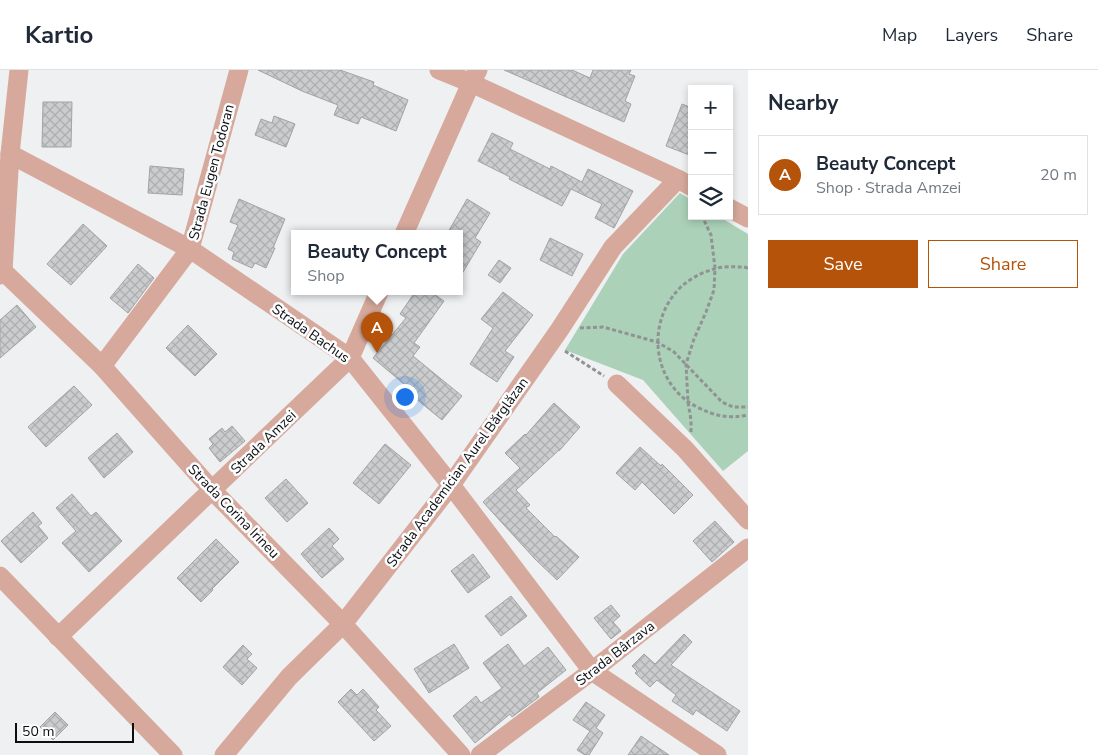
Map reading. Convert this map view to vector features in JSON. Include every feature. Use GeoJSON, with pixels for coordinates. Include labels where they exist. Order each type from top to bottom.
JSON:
{"type":"FeatureCollection","features":[{"type":"Feature","properties":{"kind":"street"},"geometry":{"type":"LineString","coordinates":[[2,273],[10,154],[19,70]]}},
{"type":"Feature","properties":{"kind":"street","name":"Strada Eugen Todoran"},"geometry":{"type":"LineString","coordinates":[[102,366],[190,249],[239,70]]}},
{"type":"Feature","properties":{"kind":"street"},"geometry":{"type":"LineString","coordinates":[[439,70],[475,77],[685,183]]}},
{"type":"Feature","properties":{"kind":"street"},"geometry":{"type":"LineString","coordinates":[[406,230],[475,77]]}},
{"type":"Feature","properties":{"kind":"street","name":"Strada Bachus"},"geometry":{"type":"LineString","coordinates":[[10,154],[190,249],[350,358],[451,485],[592,671],[717,755]]}},
{"type":"Feature","properties":{"kind":"street","name":"Strada Academician Aurel Bărglăzan"},"geometry":{"type":"LineString","coordinates":[[224,755],[289,677],[343,624],[451,485],[555,336],[613,247],[685,183]]}},
{"type":"Feature","properties":{"kind":"street"},"geometry":{"type":"LineString","coordinates":[[733,210],[748,218]]}},
{"type":"Feature","properties":{"kind":"street","name":"Strada Corina Irineu"},"geometry":{"type":"LineString","coordinates":[[2,273],[102,366],[212,490],[343,624],[461,755]]}},
{"type":"Feature","properties":{"kind":"street","name":"Strada Amzei"},"geometry":{"type":"LineString","coordinates":[[58,637],[350,358],[378,295]]}},
{"type":"Feature","properties":{"kind":"street"},"geometry":{"type":"LineString","coordinates":[[617,384],[686,450],[748,520]]}},
{"type":"Feature","properties":{"kind":"street","name":"Strada Bârzava"},"geometry":{"type":"LineString","coordinates":[[480,755],[592,671],[748,548]]}},
{"type":"Feature","properties":{"kind":"street"},"geometry":{"type":"LineString","coordinates":[[0,576],[173,755]]}},
{"type":"Feature","properties":{"kind":"path"},"geometry":{"type":"LineString","coordinates":[[686,450],[691,434],[691,420],[686,364],[714,290],[715,268],[711,235],[704,220]]}},
{"type":"Feature","properties":{"kind":"path"},"geometry":{"type":"LineString","coordinates":[[748,268],[715,268],[692,278],[673,295],[661,317],[657,342],[661,365],[671,386],[688,402],[710,414],[735,417],[748,415]]}},
{"type":"Feature","properties":{"kind":"path"},"geometry":{"type":"LineString","coordinates":[[555,336],[603,327],[657,342],[674,352],[722,402],[733,407],[748,407]]}},
{"type":"Feature","properties":{"kind":"path"},"geometry":{"type":"LineString","coordinates":[[555,336],[617,384]]}},
{"type":"Feature","properties":{"kind":"green space"},"geometry":{"type":"Polygon","coordinates":[[[680,193],[688,198],[688,220],[725,220],[748,234],[748,451],[723,471],[643,380],[565,350],[623,254],[680,193]]]}},
{"type":"Feature","properties":{"kind":"building"},"geometry":{"type":"Polygon","coordinates":[[[258,70],[340,70],[374,82],[373,85],[408,100],[396,131],[361,117],[358,124],[334,115],[338,105],[302,91],[258,70]]]}},
{"type":"Feature","properties":{"kind":"building"},"geometry":{"type":"Polygon","coordinates":[[[504,70],[572,70],[590,78],[593,70],[631,70],[629,74],[635,76],[625,101],[631,104],[624,122],[504,70]]]}},
{"type":"Feature","properties":{"kind":"building"},"geometry":{"type":"Polygon","coordinates":[[[43,102],[72,102],[71,147],[42,147],[43,102]]]}},
{"type":"Feature","properties":{"kind":"building"},"geometry":{"type":"Polygon","coordinates":[[[682,104],[688,106],[688,154],[666,146],[682,104]]]}},
{"type":"Feature","properties":{"kind":"building"},"geometry":{"type":"Polygon","coordinates":[[[274,116],[295,124],[286,147],[255,135],[261,119],[272,123],[274,116]]]}},
{"type":"Feature","properties":{"kind":"building"},"geometry":{"type":"Polygon","coordinates":[[[492,133],[513,143],[510,149],[550,169],[551,166],[582,182],[588,169],[633,191],[614,228],[595,218],[602,204],[571,189],[562,206],[478,161],[492,133]]]}},
{"type":"Feature","properties":{"kind":"building"},"geometry":{"type":"Polygon","coordinates":[[[150,166],[184,169],[182,195],[148,193],[150,166]]]}},
{"type":"Feature","properties":{"kind":"building"},"geometry":{"type":"Polygon","coordinates":[[[239,199],[285,219],[266,268],[255,263],[252,268],[232,259],[234,252],[228,249],[238,225],[230,222],[239,199]]]}},
{"type":"Feature","properties":{"kind":"building"},"geometry":{"type":"Polygon","coordinates":[[[467,199],[490,213],[475,238],[481,242],[463,272],[463,230],[449,230],[467,199]]]}},
{"type":"Feature","properties":{"kind":"building"},"geometry":{"type":"Polygon","coordinates":[[[83,224],[107,246],[71,285],[47,264],[83,224]]]}},
{"type":"Feature","properties":{"kind":"building"},"geometry":{"type":"Polygon","coordinates":[[[550,238],[583,254],[572,276],[540,260],[550,238]]]}},
{"type":"Feature","properties":{"kind":"building"},"geometry":{"type":"Polygon","coordinates":[[[499,260],[511,268],[500,283],[488,275],[499,260]]]}},
{"type":"Feature","properties":{"kind":"building"},"geometry":{"type":"Polygon","coordinates":[[[138,264],[154,278],[128,313],[110,298],[138,264]]]}},
{"type":"Feature","properties":{"kind":"building"},"geometry":{"type":"Polygon","coordinates":[[[503,292],[533,315],[505,351],[514,357],[497,382],[470,364],[493,328],[481,319],[503,292]]]}},
{"type":"Feature","properties":{"kind":"building"},"geometry":{"type":"Polygon","coordinates":[[[413,295],[435,295],[444,301],[414,343],[420,347],[413,356],[462,396],[442,420],[409,393],[411,390],[373,358],[406,318],[400,314],[413,295]]]}},
{"type":"Feature","properties":{"kind":"building"},"geometry":{"type":"Polygon","coordinates":[[[17,305],[36,327],[0,358],[0,320],[17,305]]]}},
{"type":"Feature","properties":{"kind":"building"},"geometry":{"type":"Polygon","coordinates":[[[188,325],[217,354],[195,376],[166,348],[188,325]]]}},
{"type":"Feature","properties":{"kind":"building"},"geometry":{"type":"Polygon","coordinates":[[[74,386],[92,405],[46,447],[28,427],[74,386]]]}},
{"type":"Feature","properties":{"kind":"building"},"geometry":{"type":"Polygon","coordinates":[[[554,403],[580,427],[559,451],[516,490],[530,505],[526,508],[555,537],[579,557],[557,580],[535,559],[483,502],[520,468],[505,453],[526,435],[554,403]]]}},
{"type":"Feature","properties":{"kind":"building"},"geometry":{"type":"Polygon","coordinates":[[[232,426],[245,441],[220,462],[209,448],[213,444],[209,439],[222,428],[225,432],[232,426]]]}},
{"type":"Feature","properties":{"kind":"building"},"geometry":{"type":"Polygon","coordinates":[[[117,433],[133,452],[104,478],[88,458],[117,433]]]}},
{"type":"Feature","properties":{"kind":"building"},"geometry":{"type":"Polygon","coordinates":[[[385,444],[411,465],[379,504],[353,483],[385,444]]]}},
{"type":"Feature","properties":{"kind":"building"},"geometry":{"type":"Polygon","coordinates":[[[640,447],[661,466],[662,464],[693,495],[674,514],[642,482],[635,490],[616,473],[640,447]]]}},
{"type":"Feature","properties":{"kind":"building"},"geometry":{"type":"Polygon","coordinates":[[[286,479],[308,503],[287,522],[265,498],[286,479]]]}},
{"type":"Feature","properties":{"kind":"building"},"geometry":{"type":"Polygon","coordinates":[[[72,494],[91,516],[96,512],[122,541],[89,572],[62,543],[76,531],[56,508],[72,494]]]}},
{"type":"Feature","properties":{"kind":"building"},"geometry":{"type":"Polygon","coordinates":[[[33,512],[42,523],[38,526],[48,538],[21,563],[1,541],[33,512]]]}},
{"type":"Feature","properties":{"kind":"building"},"geometry":{"type":"Polygon","coordinates":[[[715,521],[734,542],[712,562],[693,541],[715,521]]]}},
{"type":"Feature","properties":{"kind":"building"},"geometry":{"type":"Polygon","coordinates":[[[329,528],[339,539],[332,546],[344,559],[322,578],[301,554],[329,528]]]}},
{"type":"Feature","properties":{"kind":"building"},"geometry":{"type":"Polygon","coordinates":[[[216,539],[239,562],[201,602],[177,578],[216,539]]]}},
{"type":"Feature","properties":{"kind":"building"},"geometry":{"type":"Polygon","coordinates":[[[473,554],[490,577],[468,593],[451,571],[473,554]]]}},
{"type":"Feature","properties":{"kind":"building"},"geometry":{"type":"Polygon","coordinates":[[[511,596],[527,616],[501,636],[485,616],[511,596]]]}},
{"type":"Feature","properties":{"kind":"building"},"geometry":{"type":"Polygon","coordinates":[[[611,605],[620,616],[613,622],[621,631],[611,639],[594,618],[611,605]]]}},
{"type":"Feature","properties":{"kind":"building"},"geometry":{"type":"Polygon","coordinates":[[[684,634],[692,642],[671,665],[740,711],[727,731],[696,710],[693,715],[672,701],[676,695],[657,680],[650,687],[635,673],[637,671],[632,666],[644,654],[655,664],[684,634]]]}},
{"type":"Feature","properties":{"kind":"building"},"geometry":{"type":"Polygon","coordinates":[[[454,644],[469,668],[429,693],[414,669],[454,644]]]}},
{"type":"Feature","properties":{"kind":"building"},"geometry":{"type":"Polygon","coordinates":[[[508,644],[524,666],[548,647],[566,670],[537,693],[539,697],[512,717],[510,714],[475,743],[453,716],[476,696],[481,703],[502,688],[483,663],[508,644]]]}},
{"type":"Feature","properties":{"kind":"building"},"geometry":{"type":"Polygon","coordinates":[[[243,645],[252,654],[247,659],[257,668],[242,685],[223,667],[243,645]]]}},
{"type":"Feature","properties":{"kind":"building"},"geometry":{"type":"Polygon","coordinates":[[[351,689],[357,695],[363,689],[379,707],[376,710],[391,726],[374,741],[338,702],[351,689]]]}},
{"type":"Feature","properties":{"kind":"building"},"geometry":{"type":"Polygon","coordinates":[[[586,702],[605,715],[596,728],[603,733],[589,755],[585,755],[577,750],[590,731],[573,720],[586,702]]]}},
{"type":"Feature","properties":{"kind":"building"},"geometry":{"type":"Polygon","coordinates":[[[55,712],[68,725],[53,740],[40,727],[55,712]]]}},
{"type":"Feature","properties":{"kind":"building"},"geometry":{"type":"Polygon","coordinates":[[[641,736],[669,755],[628,755],[641,736]]]}},
{"type":"Feature","properties":{"kind":"place","name":"Beauty Concept"},"geometry":{"type":"Point","coordinates":[377,353]}}]}
